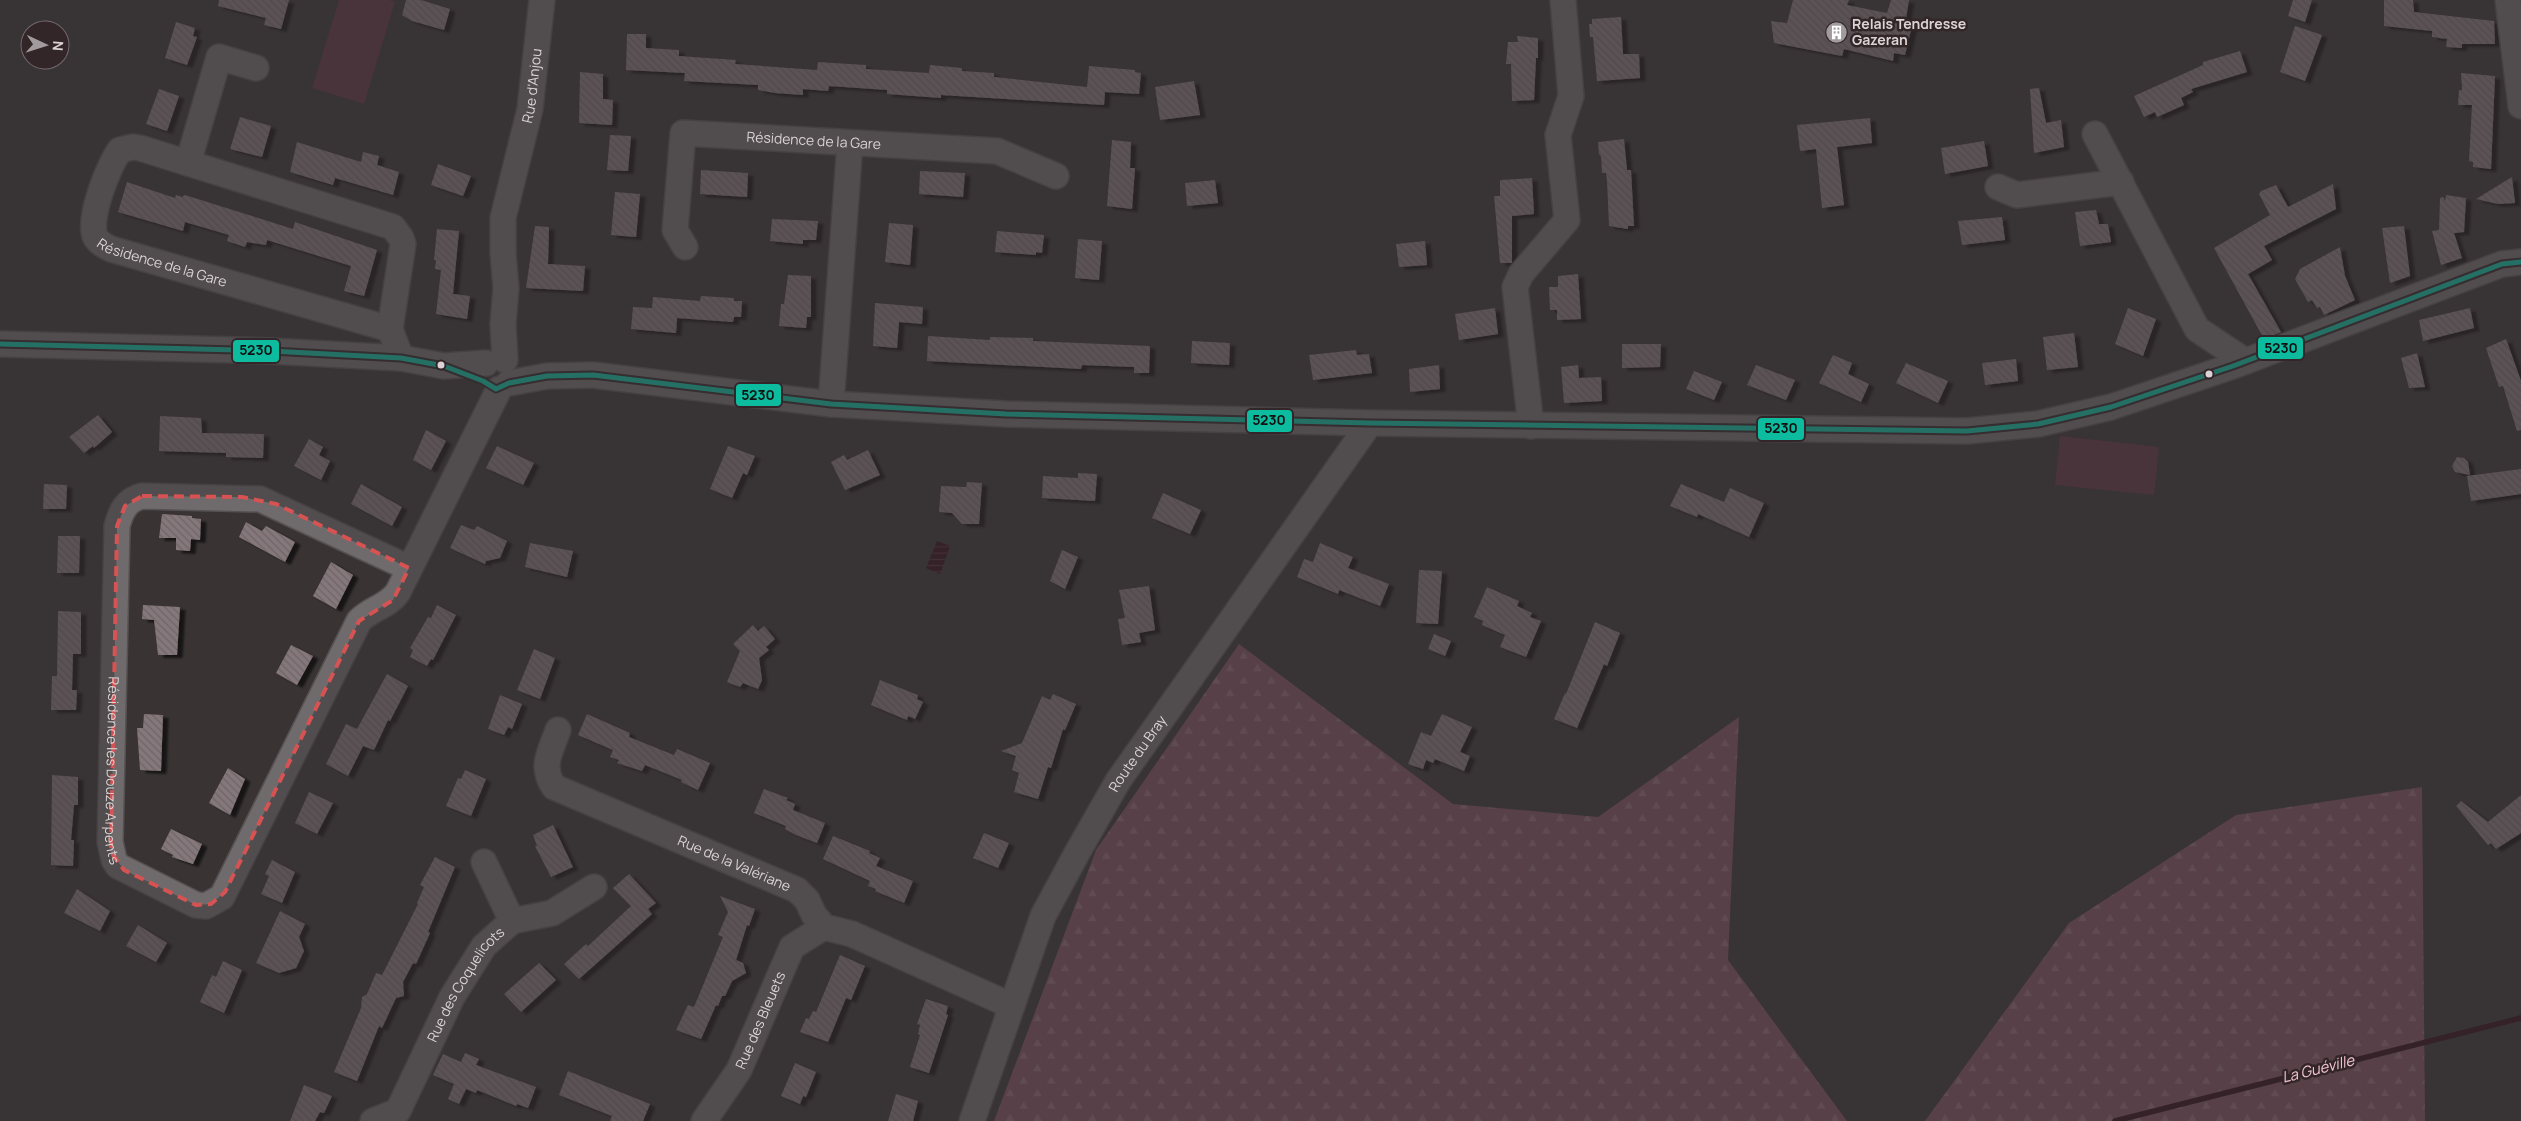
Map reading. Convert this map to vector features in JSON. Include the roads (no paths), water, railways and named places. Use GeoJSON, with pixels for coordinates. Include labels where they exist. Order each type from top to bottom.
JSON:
{"type":"FeatureCollection","features":[{"type":"Feature","properties":{"kind":"street","name":"Rue d'Anjou"},"geometry":{"type":"LineString","coordinates":[[503,324],[506,288],[503,218],[530,109],[542,0]]}},
{"type":"Feature","properties":{"kind":"street"},"geometry":{"type":"LineString","coordinates":[[1531,426],[1515,287],[1521,274],[1567,220],[1558,135],[1571,96],[1563,0]]}},
{"type":"Feature","properties":{"kind":"street"},"geometry":{"type":"LineString","coordinates":[[2508,0],[2521,106]]}},
{"type":"Feature","properties":{"kind":"street"},"geometry":{"type":"LineString","coordinates":[[188,163],[219,57],[256,68]]}},
{"type":"Feature","properties":{"kind":"street","name":"Résidence de la Gare"},"geometry":{"type":"LineString","coordinates":[[685,247],[675,230],[683,133],[997,152],[1056,176]]}},
{"type":"Feature","properties":{"kind":"street"},"geometry":{"type":"LineString","coordinates":[[2095,134],[2197,328],[2245,361]]}},
{"type":"Feature","properties":{"kind":"street"},"geometry":{"type":"LineString","coordinates":[[831,404],[850,143]]}},
{"type":"Feature","properties":{"kind":"street","name":"Résidence de la Gare"},"geometry":{"type":"LineString","coordinates":[[390,329],[111,249],[102,244],[95,237],[93,226],[95,213],[111,163],[120,150],[133,147],[140,148],[393,226],[403,244],[390,329],[401,358]]}},
{"type":"Feature","properties":{"kind":"street"},"geometry":{"type":"LineString","coordinates":[[1998,187],[2017,194],[2121,182]]}},
{"type":"Feature","properties":{"kind":"street"},"geometry":{"type":"LineString","coordinates":[[0,344],[271,351],[401,358],[496,374],[595,376],[831,404],[1006,414],[1370,423],[1967,432],[2038,424],[2111,408],[2245,361],[2502,264],[2521,262]]}},
{"type":"Feature","properties":{"kind":"street","name":"Résidence les Douze Arpents"},"geometry":{"type":"LineString","coordinates":[[410,568],[260,499],[142,496],[130,501],[120,515],[117,526],[110,842],[114,860],[118,866],[196,905],[206,906],[222,897],[359,621],[365,614],[392,600],[410,568],[484,418],[496,374],[503,324]]}},
{"type":"Feature","properties":{"kind":"street","name":"Route du Bray"},"geometry":{"type":"LineString","coordinates":[[972,1121],[1043,916],[1118,781],[1370,423]]}},
{"type":"Feature","properties":{"kind":"street","name":"Rue de la Valériane"},"geometry":{"type":"LineString","coordinates":[[558,730],[546,765],[546,776],[554,787],[797,890],[807,900],[814,915],[824,927]]}},
{"type":"Feature","properties":{"kind":"street"},"geometry":{"type":"LineString","coordinates":[[484,862],[512,921]]}},
{"type":"Feature","properties":{"kind":"street","name":"Rue des Coquelicots"},"geometry":{"type":"LineString","coordinates":[[373,1121],[404,1116],[452,997],[484,946],[512,921],[552,913],[594,887]]}},
{"type":"Feature","properties":{"kind":"street"},"geometry":{"type":"LineString","coordinates":[[824,927],[852,934],[1012,1006]]}},
{"type":"Feature","properties":{"kind":"street","name":"Rue des Bleuets"},"geometry":{"type":"LineString","coordinates":[[704,1121],[739,1070],[792,948],[824,927]]}},
{"type":"Feature","properties":{"kind":"waterway","name":"La Guéville"},"geometry":{"type":"LineString","coordinates":[[2115,1121],[2521,1018]]}},
{"type":"Feature","properties":{"kind":"place","name":"Relais Tendresse Gazeran"},"geometry":{"type":"Point","coordinates":[1836,32]}}]}
